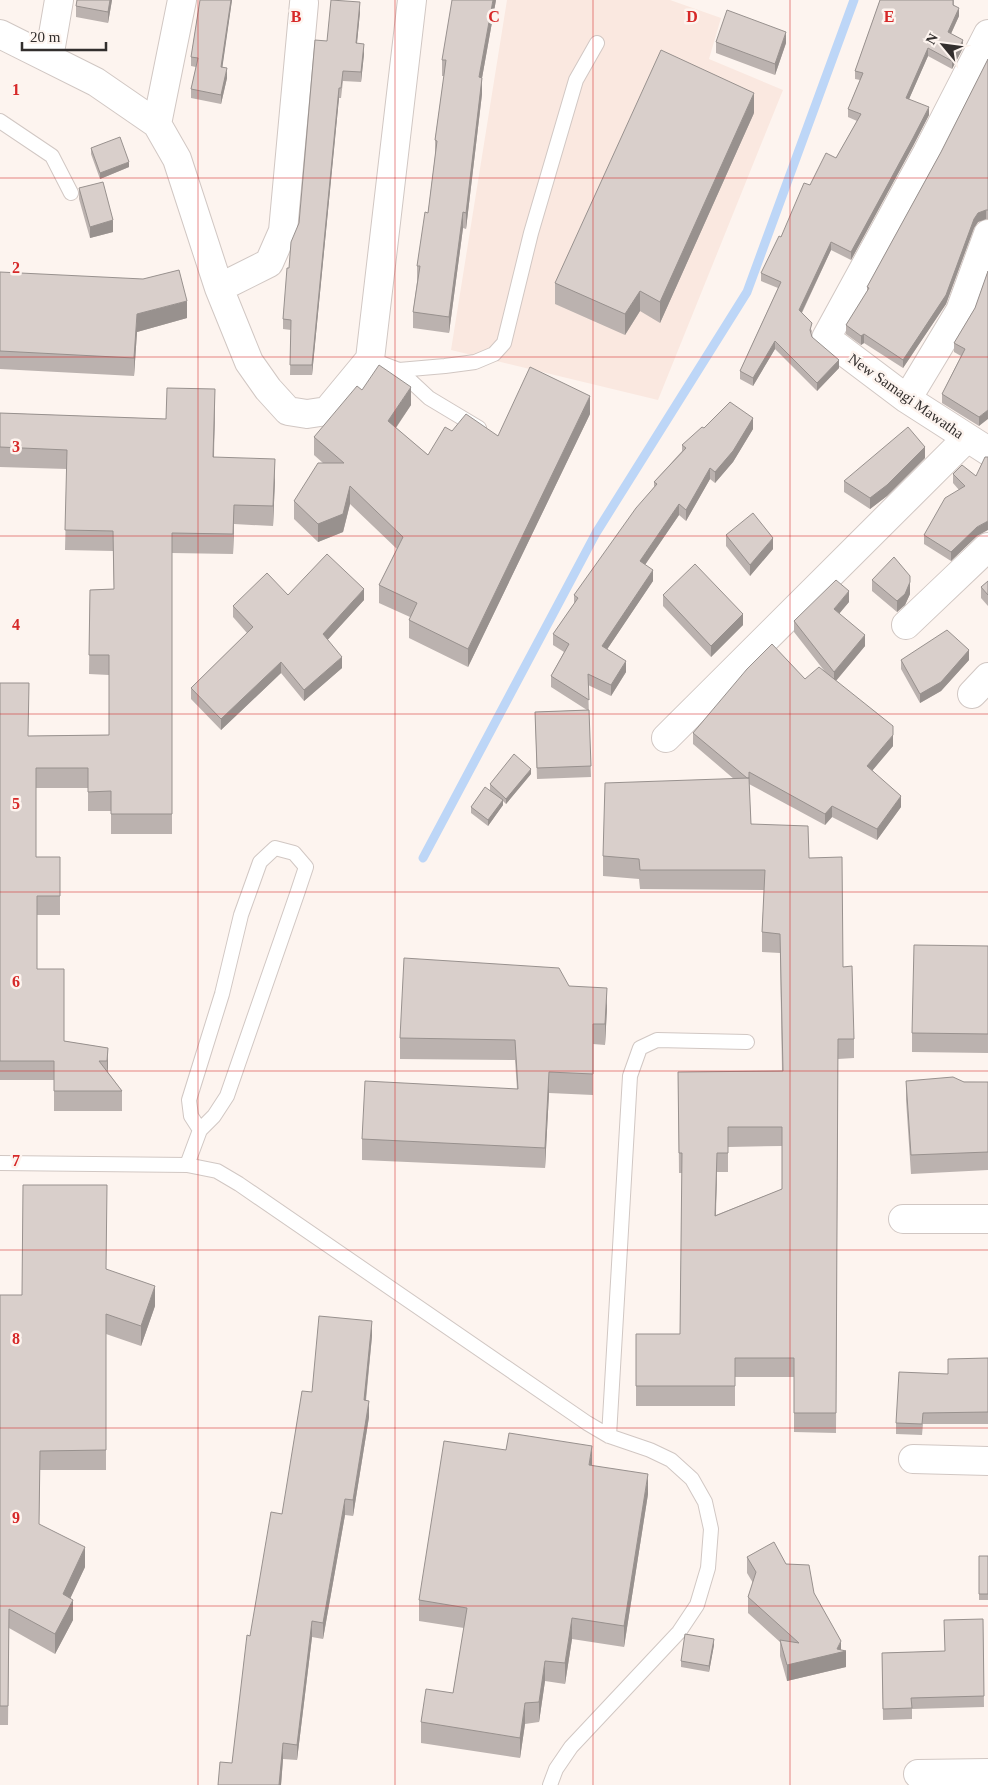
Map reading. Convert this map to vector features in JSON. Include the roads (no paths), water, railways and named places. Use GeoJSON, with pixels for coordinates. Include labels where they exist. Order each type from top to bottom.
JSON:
{"type":"FeatureCollection","features":[{"type":"Feature","properties":{"kind":"street"},"geometry":{"type":"LineString","coordinates":[[49,58],[59,0]]}},
{"type":"Feature","properties":{"kind":"street"},"geometry":{"type":"LineString","coordinates":[[157,124],[182,0]]}},
{"type":"Feature","properties":{"kind":"street"},"geometry":{"type":"LineString","coordinates":[[0,34],[96,82],[157,124],[177,160],[219,288],[249,362],[268,389],[288,411],[307,414],[327,411],[370,359],[412,0]]}},
{"type":"Feature","properties":{"kind":"street"},"geometry":{"type":"LineString","coordinates":[[219,288],[269,263],[283,231],[304,3]]}},
{"type":"Feature","properties":{"kind":"street","name":"New Samagi Mawatha"},"geometry":{"type":"LineString","coordinates":[[977,445],[907,398],[826,338],[928,153],[988,34]]}},
{"type":"Feature","properties":{"kind":"street"},"geometry":{"type":"LineString","coordinates":[[907,398],[960,311],[988,234]]}},
{"type":"Feature","properties":{"kind":"street"},"geometry":{"type":"LineString","coordinates":[[666,738],[977,445]]}},
{"type":"Feature","properties":{"kind":"street"},"geometry":{"type":"LineString","coordinates":[[906,625],[988,547]]}},
{"type":"Feature","properties":{"kind":"street"},"geometry":{"type":"LineString","coordinates":[[903,1219],[988,1219]]}},
{"type":"Feature","properties":{"kind":"street"},"geometry":{"type":"LineString","coordinates":[[912,1459],[988,1461]]}},
{"type":"Feature","properties":{"kind":"street"},"geometry":{"type":"LineString","coordinates":[[918,1774],[988,1773]]}},
{"type":"Feature","properties":{"kind":"lane"},"geometry":{"type":"LineString","coordinates":[[399,370],[475,362],[494,354],[504,343],[531,234],[576,80],[598,43]]}},
{"type":"Feature","properties":{"kind":"lane"},"geometry":{"type":"LineString","coordinates":[[0,121],[52,156],[71,193]]}},
{"type":"Feature","properties":{"kind":"lane"},"geometry":{"type":"LineString","coordinates":[[370,359],[399,370],[429,398],[486,433]]}},
{"type":"Feature","properties":{"kind":"lane"},"geometry":{"type":"LineString","coordinates":[[187,1165],[200,1130],[227,1096],[306,868],[294,853],[275,848],[260,862],[241,915],[222,994],[189,1100],[191,1116],[200,1130]]}},
{"type":"Feature","properties":{"kind":"lane"},"geometry":{"type":"LineString","coordinates":[[609,1436],[630,1076],[640,1048],[658,1040],[747,1042]]}},
{"type":"Feature","properties":{"kind":"lane"},"geometry":{"type":"LineString","coordinates":[[0,1163],[187,1165],[217,1171],[239,1184],[609,1436],[627,1444],[650,1450],[671,1460],[692,1479],[705,1502],[711,1529],[708,1568],[697,1605],[679,1632],[571,1747],[556,1770],[550,1785]]}},
{"type":"Feature","properties":{"kind":"waterway"},"geometry":{"type":"LineString","coordinates":[[423,858],[596,533],[747,292],[854,0]]}}]}
